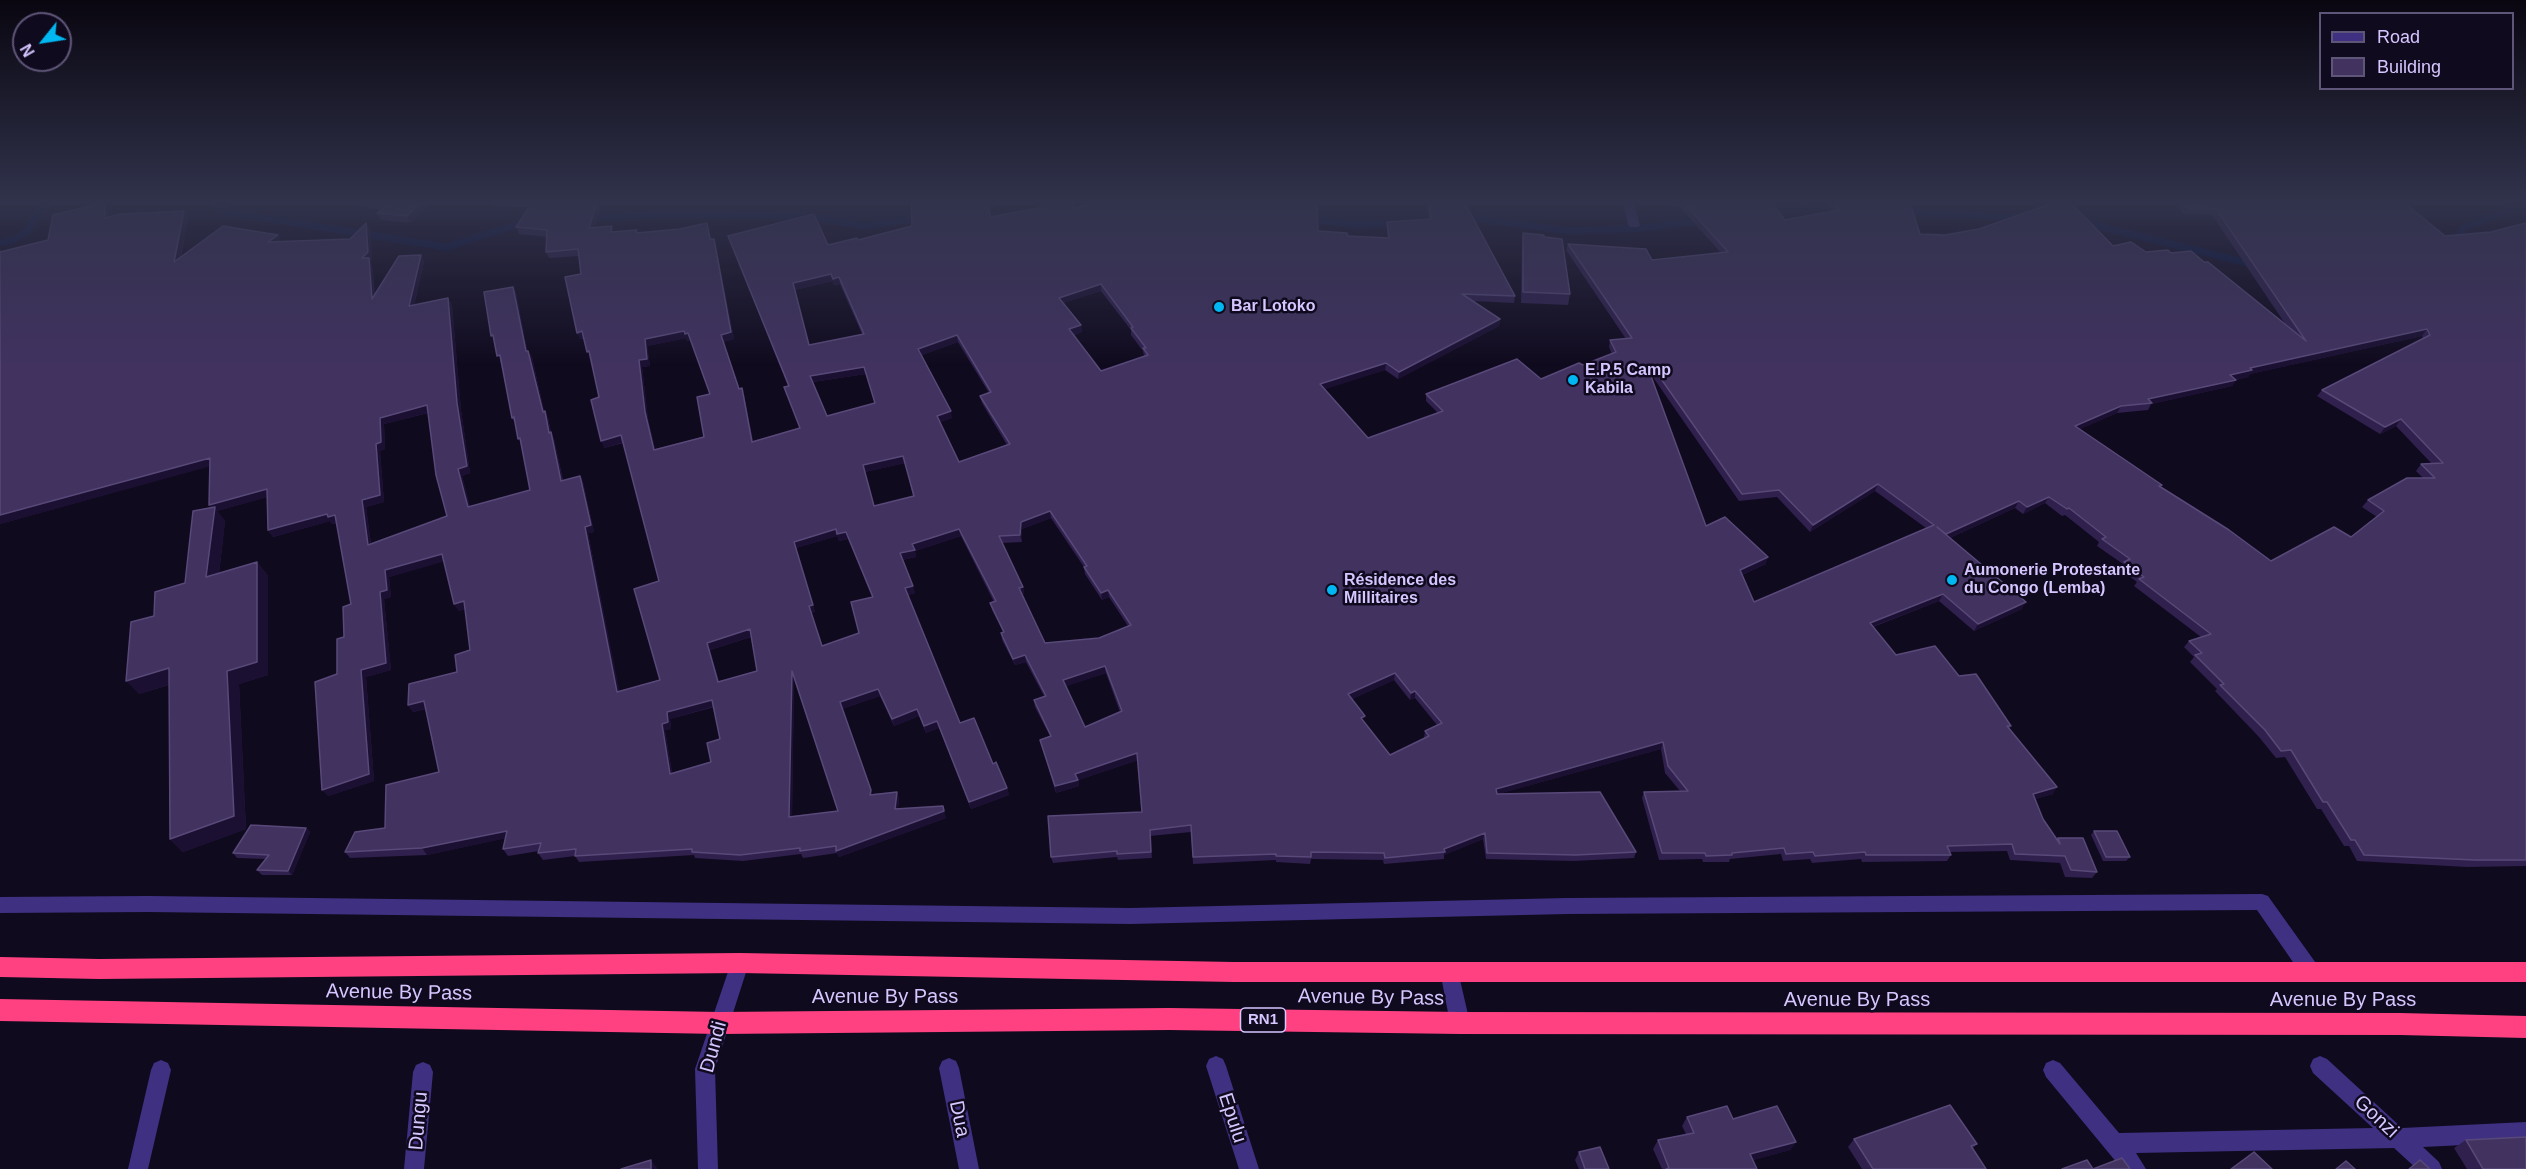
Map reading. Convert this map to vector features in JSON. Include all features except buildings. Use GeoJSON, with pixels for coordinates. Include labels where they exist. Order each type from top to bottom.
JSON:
{"type":"FeatureCollection","features":[{"type":"Feature","properties":{"kind":"highway","name":"Avenue By Pass"},"geometry":{"type":"LineString","coordinates":[[0,967],[99,969],[740,963],[1234,972],[2526,972]]}},
{"type":"Feature","properties":{"kind":"highway","name":"Avenue By Pass"},"geometry":{"type":"LineString","coordinates":[[0,1010],[720,1023],[1169,1019],[1460,1023],[2400,1024],[2526,1027]]}},
{"type":"Feature","properties":{"kind":"street"},"geometry":{"type":"LineString","coordinates":[[0,905],[148,904],[1130,916],[1567,906],[2262,902],[2311,972]]}},
{"type":"Feature","properties":{"kind":"street","name":"Dundi"},"geometry":{"type":"LineString","coordinates":[[708,1169],[705,1068],[740,963]]}},
{"type":"Feature","properties":{"kind":"street"},"geometry":{"type":"LineString","coordinates":[[1449,971],[1460,1023]]}},
{"type":"Feature","properties":{"kind":"street","name":"Epulu"},"geometry":{"type":"LineString","coordinates":[[1216,1066],[1249,1169]]}},
{"type":"Feature","properties":{"kind":"street","name":"Gonzi"},"geometry":{"type":"LineString","coordinates":[[2320,1066],[2432,1169]]}},
{"type":"Feature","properties":{"kind":"street","name":"Dua"},"geometry":{"type":"LineString","coordinates":[[949,1068],[969,1169]]}},
{"type":"Feature","properties":{"kind":"street"},"geometry":{"type":"LineString","coordinates":[[138,1169],[161,1070]]}},
{"type":"Feature","properties":{"kind":"street"},"geometry":{"type":"LineString","coordinates":[[2053,1070],[2136,1169]]}},
{"type":"Feature","properties":{"kind":"street","name":"Dungu"},"geometry":{"type":"LineString","coordinates":[[414,1169],[423,1072]]}},
{"type":"Feature","properties":{"kind":"street"},"geometry":{"type":"LineString","coordinates":[[2114,1143],[2398,1138],[2526,1132]]}},
{"type":"Feature","properties":{"kind":"waterway"},"geometry":{"type":"LineString","coordinates":[[2226,258],[2256,265]]}},
{"type":"Feature","properties":{"kind":"place","name":"Bar Lotoko"},"geometry":{"type":"Point","coordinates":[1219,307]}},
{"type":"Feature","properties":{"kind":"place","name":"E.P.5 Camp Kabila"},"geometry":{"type":"Point","coordinates":[1573,380]}},
{"type":"Feature","properties":{"kind":"place","name":"Aumonerie Protestante du Congo (Lemba)"},"geometry":{"type":"Point","coordinates":[1952,580]}},
{"type":"Feature","properties":{"kind":"place","name":"Résidence des Millitaires"},"geometry":{"type":"Point","coordinates":[1332,590]}}]}
